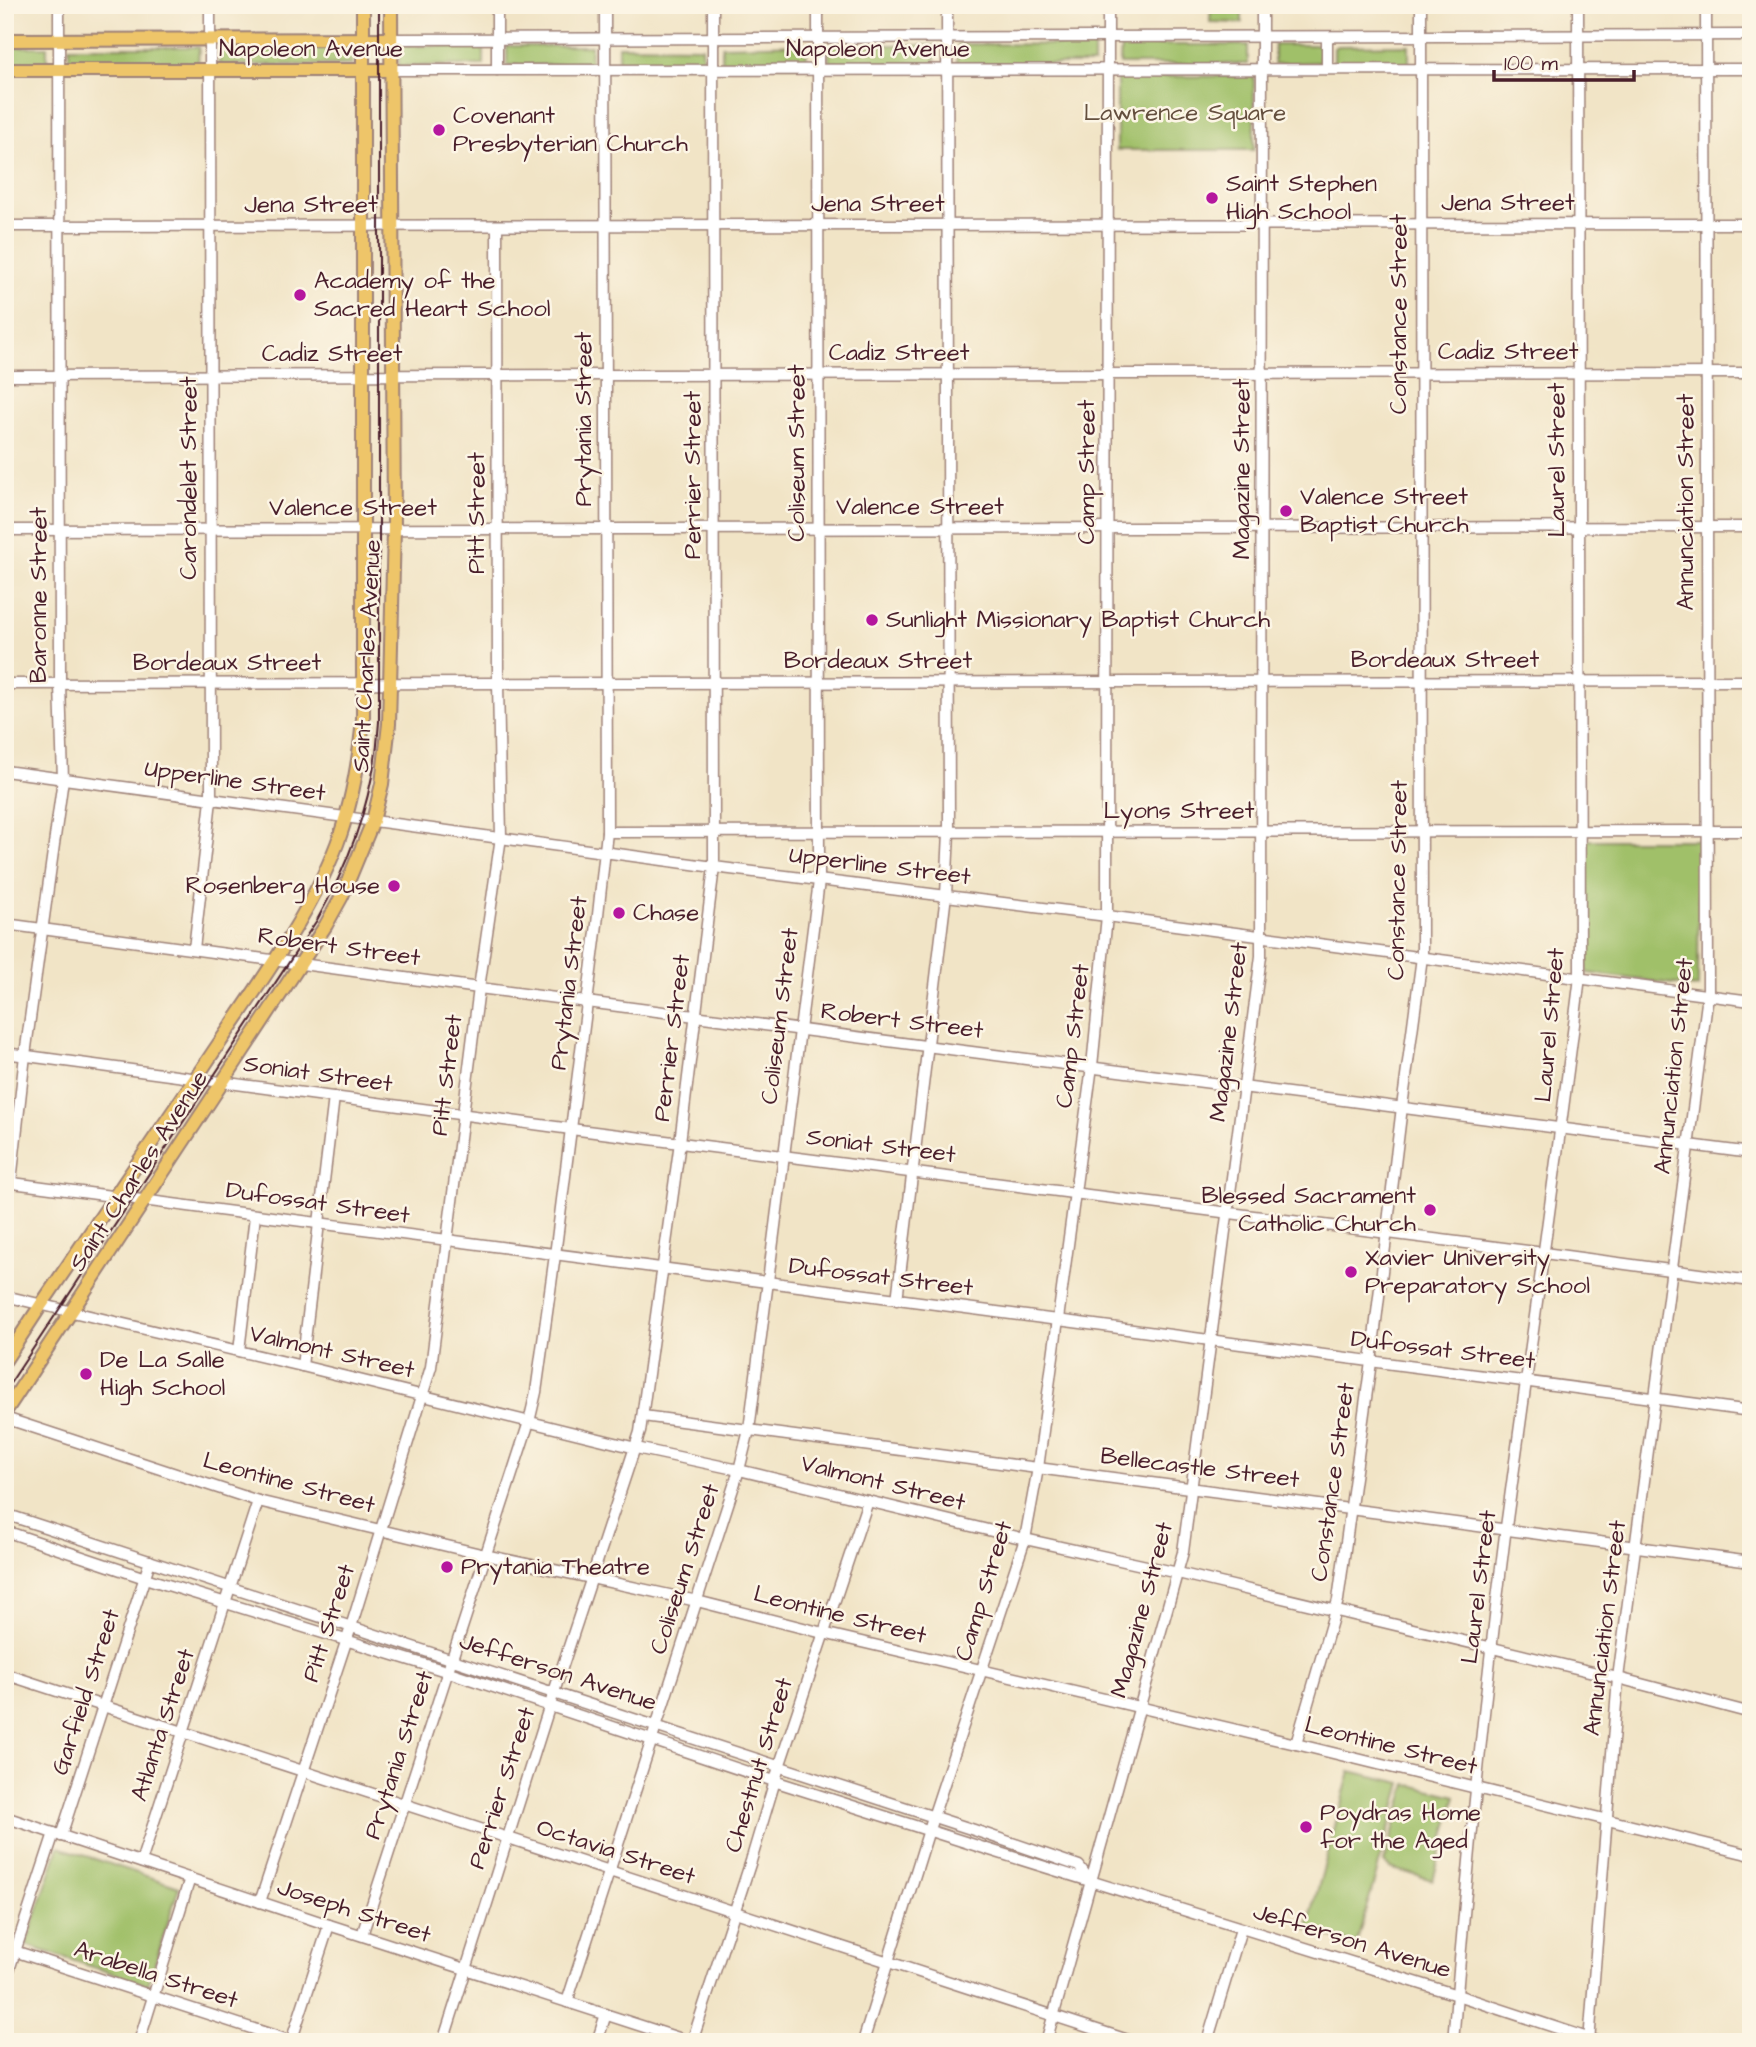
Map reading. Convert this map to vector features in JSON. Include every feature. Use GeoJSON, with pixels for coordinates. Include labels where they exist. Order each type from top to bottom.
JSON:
{"type":"FeatureCollection","features":[{"type":"Feature","properties":{"kind":"main road","name":"Saint Charles Avenue"},"geometry":{"type":"LineString","coordinates":[[5,1360],[275,960],[321,878],[345,817],[360,752],[363,684],[363,5]]}},
{"type":"Feature","properties":{"kind":"main road","name":"Saint Charles Avenue"},"geometry":{"type":"LineString","coordinates":[[5,1412],[302,963],[342,896],[373,821],[383,784],[392,684],[394,529],[391,5]]}},
{"type":"Feature","properties":{"kind":"main road","name":"Napoleon Avenue"},"geometry":{"type":"LineString","coordinates":[[5,40],[391,39]]}},
{"type":"Feature","properties":{"kind":"main road","name":"Napoleon Avenue"},"geometry":{"type":"LineString","coordinates":[[5,70],[391,70]]}},
{"type":"Feature","properties":{"kind":"street","name":"Baronne Street"},"geometry":{"type":"LineString","coordinates":[[8,1182],[63,779],[60,684],[59,5]]}},
{"type":"Feature","properties":{"kind":"street","name":"Carondelet Street"},"geometry":{"type":"LineString","coordinates":[[194,949],[211,800],[210,5]]}},
{"type":"Feature","properties":{"kind":"street"},"geometry":{"type":"LineString","coordinates":[[497,5],[497,70]]}},
{"type":"Feature","properties":{"kind":"street","name":"Prytania Street"},"geometry":{"type":"LineString","coordinates":[[362,1935],[529,1422],[536,1392],[588,1002],[607,832],[604,5]]}},
{"type":"Feature","properties":{"kind":"street","name":"Perrier Street"},"geometry":{"type":"LineString","coordinates":[[443,2042],[591,1578],[636,1448],[643,1416],[680,1142],[714,867],[713,5]]}},
{"type":"Feature","properties":{"kind":"street","name":"Coliseum Street"},"geometry":{"type":"LineString","coordinates":[[567,2002],[739,1470],[749,1430],[819,881],[818,5]]}},
{"type":"Feature","properties":{"kind":"street"},"geometry":{"type":"LineString","coordinates":[[897,1300],[946,895],[949,832],[947,5]]}},
{"type":"Feature","properties":{"kind":"street","name":"Camp Street"},"geometry":{"type":"LineString","coordinates":[[863,2042],[933,1817],[1025,1539],[1038,1468],[1092,1066],[1107,916],[1108,5]]}},
{"type":"Feature","properties":{"kind":"street","name":"Magazine Street"},"geometry":{"type":"LineString","coordinates":[[1046,2042],[1183,1552],[1261,956],[1262,5]]}},
{"type":"Feature","properties":{"kind":"street","name":"Constance Street"},"geometry":{"type":"LineString","coordinates":[[1296,1744],[1335,1611],[1371,1362],[1422,957],[1420,5]]}},
{"type":"Feature","properties":{"kind":"street","name":"Laurel Street"},"geometry":{"type":"LineString","coordinates":[[1453,2042],[1477,1789],[1506,1529],[1580,977],[1578,5]]}},
{"type":"Feature","properties":{"kind":"street","name":"Annunciation Street"},"geometry":{"type":"LineString","coordinates":[[1589,2040],[1618,1678],[1708,995],[1706,5]]}},
{"type":"Feature","properties":{"kind":"street","name":"Napoleon Avenue"},"geometry":{"type":"LineString","coordinates":[[391,39],[1751,35]]}},
{"type":"Feature","properties":{"kind":"street"},"geometry":{"type":"LineString","coordinates":[[1327,69],[1328,37]]}},
{"type":"Feature","properties":{"kind":"street","name":"Napoleon Avenue"},"geometry":{"type":"LineString","coordinates":[[391,70],[1751,69]]}},
{"type":"Feature","properties":{"kind":"street","name":"Jena Street"},"geometry":{"type":"LineString","coordinates":[[5,226],[1751,224]]}},
{"type":"Feature","properties":{"kind":"street","name":"Pitt Street"},"geometry":{"type":"LineString","coordinates":[[260,1902],[351,1627],[431,1367],[501,837],[497,226]]}},
{"type":"Feature","properties":{"kind":"street","name":"Cadiz Street"},"geometry":{"type":"LineString","coordinates":[[5,376],[1751,373]]}},
{"type":"Feature","properties":{"kind":"street","name":"Valence Street"},"geometry":{"type":"LineString","coordinates":[[5,530],[1751,527]]}},
{"type":"Feature","properties":{"kind":"street","name":"Bordeaux Street"},"geometry":{"type":"LineString","coordinates":[[5,684],[1751,681]]}},
{"type":"Feature","properties":{"kind":"street","name":"Upperline Street"},"geometry":{"type":"LineString","coordinates":[[5,771],[819,881],[946,895],[1751,1001]]}},
{"type":"Feature","properties":{"kind":"street","name":"Lyons Street"},"geometry":{"type":"LineString","coordinates":[[607,832],[1751,831]]}},
{"type":"Feature","properties":{"kind":"street","name":"Robert Street"},"geometry":{"type":"LineString","coordinates":[[5,924],[1751,1153]]}},
{"type":"Feature","properties":{"kind":"street","name":"Soniat Street"},"geometry":{"type":"LineString","coordinates":[[5,1053],[1751,1282]]}},
{"type":"Feature","properties":{"kind":"street"},"geometry":{"type":"LineString","coordinates":[[302,1366],[334,1097]]}},
{"type":"Feature","properties":{"kind":"street","name":"Dufossat Street"},"geometry":{"type":"LineString","coordinates":[[8,1182],[1751,1411]]}},
{"type":"Feature","properties":{"kind":"street"},"geometry":{"type":"LineString","coordinates":[[239,1351],[255,1216]]}},
{"type":"Feature","properties":{"kind":"street","name":"Valmont Street"},"geometry":{"type":"LineString","coordinates":[[5,1296],[636,1448],[1618,1678],[1751,1713]]}},
{"type":"Feature","properties":{"kind":"street","name":"Bellecastle Street"},"geometry":{"type":"LineString","coordinates":[[643,1416],[1751,1562]]}},
{"type":"Feature","properties":{"kind":"street","name":"Leontine Street"},"geometry":{"type":"LineString","coordinates":[[5,1418],[258,1501],[485,1555],[697,1601],[1751,1855]]}},
{"type":"Feature","properties":{"kind":"street"},"geometry":{"type":"LineString","coordinates":[[230,1588],[258,1501]]}},
{"type":"Feature","properties":{"kind":"street","name":"Chestnut Street"},"geometry":{"type":"LineString","coordinates":[[691,2042],[822,1633],[868,1501]]}},
{"type":"Feature","properties":{"kind":"street","name":"Jefferson Avenue"},"geometry":{"type":"LineString","coordinates":[[5,1514],[1079,1866],[1091,1881]]}},
{"type":"Feature","properties":{"kind":"street","name":"Jefferson Avenue"},"geometry":{"type":"LineString","coordinates":[[5,1531],[145,1578],[449,1672],[774,1781],[1600,2042]]}},
{"type":"Feature","properties":{"kind":"street","name":"Garfield Street"},"geometry":{"type":"LineString","coordinates":[[5,1982],[10,1950],[57,1834],[150,1562]]}},
{"type":"Feature","properties":{"kind":"street","name":"Atlanta Street"},"geometry":{"type":"LineString","coordinates":[[141,1862],[230,1588]]}},
{"type":"Feature","properties":{"kind":"street","name":"Octavia Street"},"geometry":{"type":"LineString","coordinates":[[5,1674],[1134,2042]]}},
{"type":"Feature","properties":{"kind":"street","name":"Joseph Street"},"geometry":{"type":"LineString","coordinates":[[5,1817],[691,2042]]}},
{"type":"Feature","properties":{"kind":"street"},"geometry":{"type":"LineString","coordinates":[[139,2042],[190,1878]]}},
{"type":"Feature","properties":{"kind":"street"},"geometry":{"type":"LineString","coordinates":[[292,2041],[329,1925]]}},
{"type":"Feature","properties":{"kind":"street"},"geometry":{"type":"LineString","coordinates":[[1207,2042],[1241,1929]]}},
{"type":"Feature","properties":{"kind":"street","name":"Arabella Street"},"geometry":{"type":"LineString","coordinates":[[10,1950],[292,2041]]}},
{"type":"Feature","properties":{"kind":"street"},"geometry":{"type":"LineString","coordinates":[[597,2042],[606,2014]]}},
{"type":"Feature","properties":{"kind":"green space"},"geometry":{"type":"Polygon","coordinates":[[[1211,5],[1242,5],[1242,23],[1210,22],[1211,5]]]}},
{"type":"Feature","properties":{"kind":"green space"},"geometry":{"type":"Polygon","coordinates":[[[806,44],[807,65],[722,65],[722,46],[806,44]]]}},
{"type":"Feature","properties":{"kind":"green space"},"geometry":{"type":"Polygon","coordinates":[[[958,44],[1094,45],[1094,64],[957,64],[958,44]]]}},
{"type":"Feature","properties":{"kind":"green space"},"geometry":{"type":"Polygon","coordinates":[[[829,45],[936,45],[935,64],[829,64],[829,45]]]}},
{"type":"Feature","properties":{"kind":"green space"},"geometry":{"type":"Polygon","coordinates":[[[1121,45],[1248,45],[1248,64],[1120,64],[1121,45]]]}},
{"type":"Feature","properties":{"kind":"green space"},"geometry":{"type":"Polygon","coordinates":[[[1274,45],[1318,45],[1320,62],[1274,64],[1274,45]]]}},
{"type":"Feature","properties":{"kind":"green space"},"geometry":{"type":"Polygon","coordinates":[[[1409,45],[1409,64],[1334,62],[1334,48],[1337,46],[1409,45]]]}},
{"type":"Feature","properties":{"kind":"green space"},"geometry":{"type":"Polygon","coordinates":[[[352,46],[352,65],[219,65],[220,47],[352,46]]]}},
{"type":"Feature","properties":{"kind":"green space"},"geometry":{"type":"Polygon","coordinates":[[[399,46],[484,46],[484,65],[399,66],[399,46]]]}},
{"type":"Feature","properties":{"kind":"green space"},"geometry":{"type":"Polygon","coordinates":[[[507,46],[591,46],[590,65],[507,65],[507,46]]]}},
{"type":"Feature","properties":{"kind":"green space"},"geometry":{"type":"Polygon","coordinates":[[[618,46],[702,47],[703,65],[618,65],[618,46]]]}},
{"type":"Feature","properties":{"kind":"green space"},"geometry":{"type":"Polygon","coordinates":[[[5,47],[47,47],[47,65],[5,66],[5,47]]]}},
{"type":"Feature","properties":{"kind":"green space"},"geometry":{"type":"Polygon","coordinates":[[[69,47],[199,47],[198,66],[69,65],[69,47]]]}},
{"type":"Feature","properties":{"kind":"green space","name":"Lawrence Square"},"geometry":{"type":"Polygon","coordinates":[[[1254,76],[1254,150],[1117,150],[1117,77],[1254,76]]]}},
{"type":"Feature","properties":{"kind":"green space"},"geometry":{"type":"Polygon","coordinates":[[[1586,840],[1699,840],[1698,987],[1587,973],[1586,840]]]}},
{"type":"Feature","properties":{"kind":"green space"},"geometry":{"type":"Polygon","coordinates":[[[1350,1771],[1402,1783],[1356,1945],[1307,1929],[1350,1771]]]}},
{"type":"Feature","properties":{"kind":"green space"},"geometry":{"type":"Polygon","coordinates":[[[1407,1784],[1456,1796],[1433,1880],[1390,1868],[1384,1863],[1407,1784]]]}},
{"type":"Feature","properties":{"kind":"green space"},"geometry":{"type":"Polygon","coordinates":[[[59,1847],[179,1887],[148,1985],[26,1945],[59,1847]]]}},
{"type":"Feature","properties":{"kind":"tram line"},"geometry":{"type":"LineString","coordinates":[[5,1391],[317,920],[351,849],[367,800],[379,722],[379,5]]}},
{"type":"Feature","properties":{"kind":"place","name":"Covenant Presbyterian Church"},"geometry":{"type":"Point","coordinates":[439,130]}},
{"type":"Feature","properties":{"kind":"place","name":"Saint Stephen High School"},"geometry":{"type":"Point","coordinates":[1212,198]}},
{"type":"Feature","properties":{"kind":"place","name":"Academy of the Sacred Heart School"},"geometry":{"type":"Point","coordinates":[300,295]}},
{"type":"Feature","properties":{"kind":"place","name":"Valence Street Baptist Church"},"geometry":{"type":"Point","coordinates":[1286,511]}},
{"type":"Feature","properties":{"kind":"place","name":"Sunlight Missionary Baptist Church"},"geometry":{"type":"Point","coordinates":[872,620]}},
{"type":"Feature","properties":{"kind":"place","name":"Rosenberg House"},"geometry":{"type":"Point","coordinates":[394,886]}},
{"type":"Feature","properties":{"kind":"place","name":"Chase"},"geometry":{"type":"Point","coordinates":[619,913]}},
{"type":"Feature","properties":{"kind":"place","name":"Blessed Sacrament Catholic Church"},"geometry":{"type":"Point","coordinates":[1430,1210]}},
{"type":"Feature","properties":{"kind":"place","name":"Xavier University Preparatory School"},"geometry":{"type":"Point","coordinates":[1351,1272]}},
{"type":"Feature","properties":{"kind":"place","name":"De La Salle High School"},"geometry":{"type":"Point","coordinates":[86,1374]}},
{"type":"Feature","properties":{"kind":"place","name":"Prytania Theatre"},"geometry":{"type":"Point","coordinates":[447,1567]}},
{"type":"Feature","properties":{"kind":"place","name":"Poydras Home for the Aged"},"geometry":{"type":"Point","coordinates":[1306,1827]}}]}
